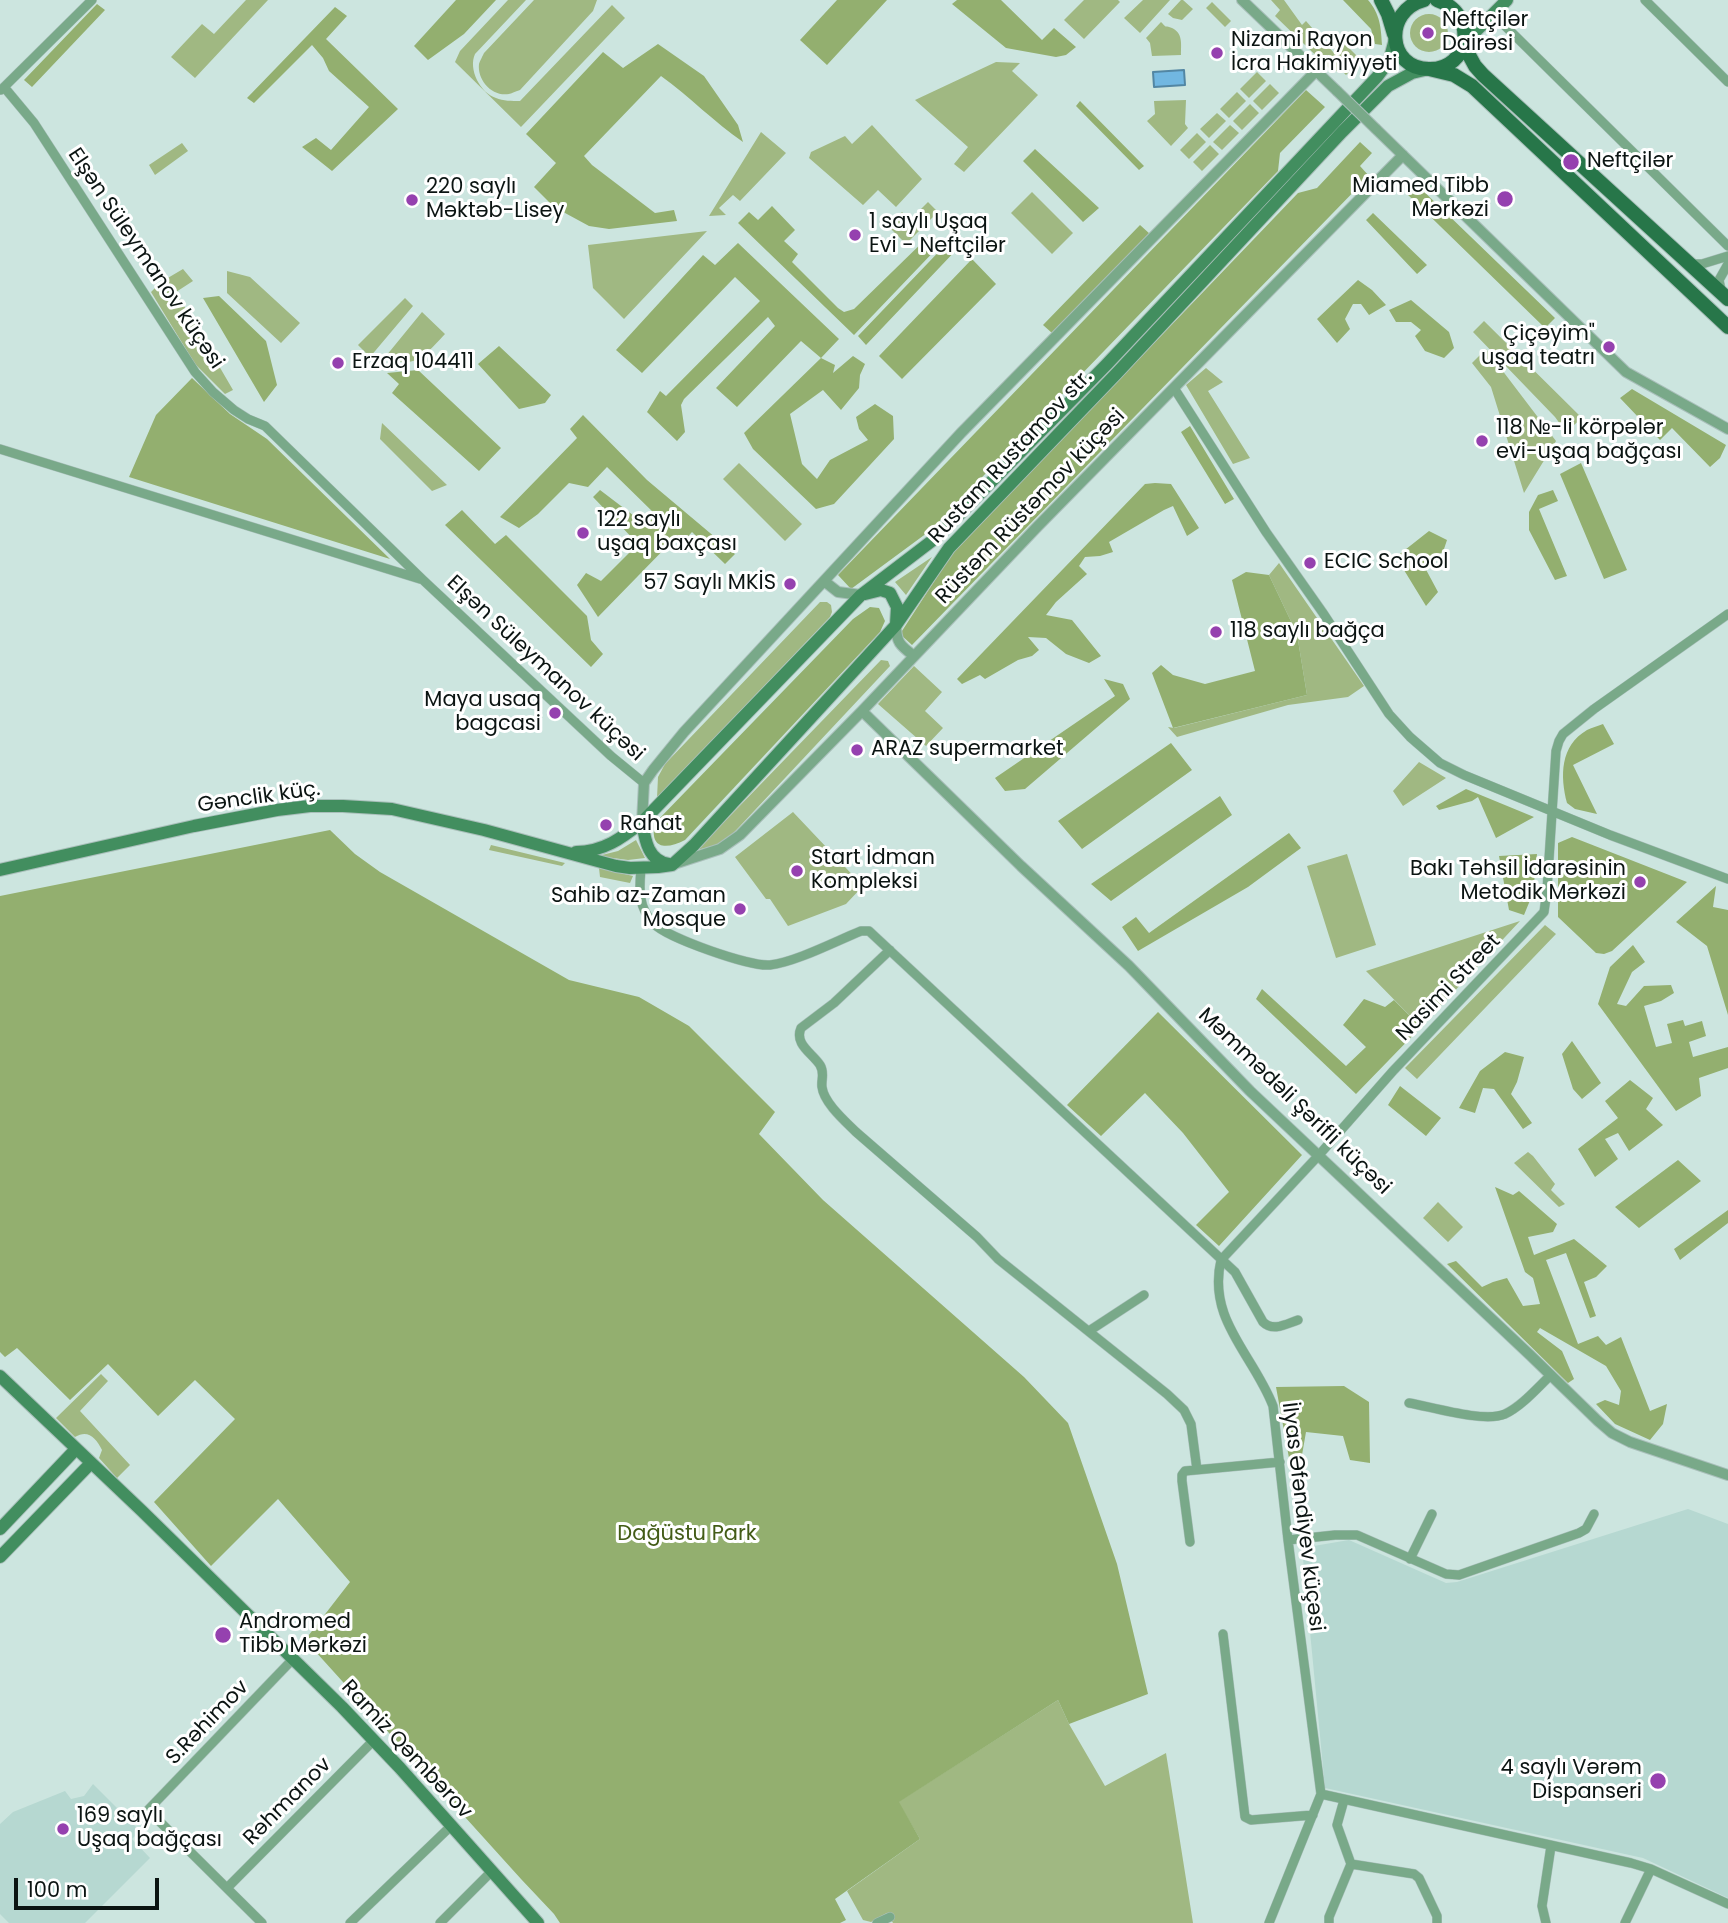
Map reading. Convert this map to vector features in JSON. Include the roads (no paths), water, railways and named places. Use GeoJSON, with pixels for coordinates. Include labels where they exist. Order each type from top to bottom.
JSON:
{"type":"FeatureCollection","features":[{"type":"Feature","properties":{"kind":"main road"},"geometry":{"type":"LineString","coordinates":[[1381,0],[1399,51],[1406,60],[1417,67],[1454,75],[1472,86],[1728,327]]}},
{"type":"Feature","properties":{"kind":"main road"},"geometry":{"type":"LineString","coordinates":[[1395,39],[1395,27],[1399,17],[1406,8],[1424,0]]}},
{"type":"Feature","properties":{"kind":"main road"},"geometry":{"type":"LineString","coordinates":[[1429,69],[1441,68],[1457,57],[1465,34],[1464,24],[1454,8],[1437,0]]}},
{"type":"Feature","properties":{"kind":"main road"},"geometry":{"type":"LineString","coordinates":[[1463,44],[1507,0]]}},
{"type":"Feature","properties":{"kind":"main road","name":"Rustam Rustamov str."},"geometry":{"type":"LineString","coordinates":[[566,851],[584,852],[609,845],[642,822],[861,595],[937,537],[1107,364],[1377,77],[1389,61],[1395,39]]}},
{"type":"Feature","properties":{"kind":"main road"},"geometry":{"type":"LineString","coordinates":[[1463,44],[1483,75],[1726,297]]}},
{"type":"Feature","properties":{"kind":"main road","name":"Rustam Rustamov str."},"geometry":{"type":"LineString","coordinates":[[672,864],[694,845],[896,625],[949,548],[1342,132],[1388,86],[1412,73],[1429,69]]}},
{"type":"Feature","properties":{"kind":"main road"},"geometry":{"type":"LineString","coordinates":[[861,595],[881,590],[890,593],[897,607],[896,625]]}},
{"type":"Feature","properties":{"kind":"main road","name":"Gənclik küç."},"geometry":{"type":"LineString","coordinates":[[0,870],[206,824],[310,806],[392,809],[635,868]]}},
{"type":"Feature","properties":{"kind":"main road"},"geometry":{"type":"LineString","coordinates":[[642,822],[646,844],[655,859],[661,863],[672,864]]}},
{"type":"Feature","properties":{"kind":"main road"},"geometry":{"type":"LineString","coordinates":[[635,868],[672,864]]}},
{"type":"Feature","properties":{"kind":"main road","name":"Ramiz Qəmbərov"},"geometry":{"type":"LineString","coordinates":[[0,1376],[142,1511],[374,1740],[538,1923]]}},
{"type":"Feature","properties":{"kind":"main road"},"geometry":{"type":"LineString","coordinates":[[0,1529],[76,1449]]}},
{"type":"Feature","properties":{"kind":"main road"},"geometry":{"type":"LineString","coordinates":[[0,1557],[91,1463]]}},
{"type":"Feature","properties":{"kind":"street"},"geometry":{"type":"LineString","coordinates":[[2,89],[92,0]]}},
{"type":"Feature","properties":{"kind":"street"},"geometry":{"type":"LineString","coordinates":[[1242,0],[1626,372],[1728,429]]}},
{"type":"Feature","properties":{"kind":"street"},"geometry":{"type":"LineString","coordinates":[[1645,0],[1728,82]]}},
{"type":"Feature","properties":{"kind":"street"},"geometry":{"type":"LineString","coordinates":[[1493,14],[1728,246]]}},
{"type":"Feature","properties":{"kind":"street"},"geometry":{"type":"LineString","coordinates":[[642,822],[644,783],[684,732],[961,433],[1316,71]]}},
{"type":"Feature","properties":{"kind":"street","name":"Elşən Süleymanov küçəsi"},"geometry":{"type":"LineString","coordinates":[[2,89],[34,123],[195,372],[213,392],[234,410],[265,426],[423,580],[611,756],[644,783]]}},
{"type":"Feature","properties":{"kind":"street","name":"Rüstəm Rüstəmov küçəsi"},"geometry":{"type":"LineString","coordinates":[[672,864],[720,849],[740,835],[1037,527],[1403,155]]}},
{"type":"Feature","properties":{"kind":"street"},"geometry":{"type":"LineString","coordinates":[[1691,264],[1728,257]]}},
{"type":"Feature","properties":{"kind":"street"},"geometry":{"type":"LineString","coordinates":[[1726,297],[1719,287],[1719,280],[1728,264]]}},
{"type":"Feature","properties":{"kind":"street"},"geometry":{"type":"LineString","coordinates":[[1174,388],[1389,714],[1440,763],[1610,835],[1728,879]]}},
{"type":"Feature","properties":{"kind":"street","name":"Elşən Süleymanov küçəsi"},"geometry":{"type":"LineString","coordinates":[[0,449],[423,580]]}},
{"type":"Feature","properties":{"kind":"street"},"geometry":{"type":"LineString","coordinates":[[824,582],[838,592],[861,595]]}},
{"type":"Feature","properties":{"kind":"street","name":"Nasimi Street"},"geometry":{"type":"LineString","coordinates":[[1319,1155],[1393,1070],[1544,912],[1556,751],[1563,734],[1728,614]]}},
{"type":"Feature","properties":{"kind":"street"},"geometry":{"type":"LineString","coordinates":[[896,625],[899,643],[914,656]]}},
{"type":"Feature","properties":{"kind":"street","name":"Məmmədəli Şərifli küçəsi"},"geometry":{"type":"LineString","coordinates":[[862,711],[1021,866],[1129,966],[1250,1091],[1598,1421],[1612,1433],[1630,1442],[1728,1475]]}},
{"type":"Feature","properties":{"kind":"street"},"geometry":{"type":"LineString","coordinates":[[635,868],[642,904],[654,924],[667,934],[747,963],[767,965],[784,962],[861,931],[869,931],[1235,1272],[1268,1327],[1274,1328],[1298,1320]]}},
{"type":"Feature","properties":{"kind":"street"},"geometry":{"type":"LineString","coordinates":[[890,950],[834,1003],[801,1028],[798,1034],[800,1041],[824,1072],[824,1094],[836,1113],[856,1132],[977,1237],[998,1259],[1184,1410],[1191,1424],[1197,1470]]}},
{"type":"Feature","properties":{"kind":"street"},"geometry":{"type":"LineString","coordinates":[[1221,1260],[1319,1155]]}},
{"type":"Feature","properties":{"kind":"street","name":"İlyas Əfəndiyev küçəsi"},"geometry":{"type":"LineString","coordinates":[[1221,1260],[1217,1278],[1223,1314],[1273,1406],[1321,1794],[1269,1923]]}},
{"type":"Feature","properties":{"kind":"street"},"geometry":{"type":"LineString","coordinates":[[1089,1331],[1144,1295]]}},
{"type":"Feature","properties":{"kind":"street"},"geometry":{"type":"LineString","coordinates":[[1409,1403],[1488,1418],[1505,1414],[1551,1375]]}},
{"type":"Feature","properties":{"kind":"street"},"geometry":{"type":"LineString","coordinates":[[1190,1542],[1182,1475],[1185,1471],[1280,1461]]}},
{"type":"Feature","properties":{"kind":"street"},"geometry":{"type":"LineString","coordinates":[[1410,1559],[1432,1514]]}},
{"type":"Feature","properties":{"kind":"street"},"geometry":{"type":"LineString","coordinates":[[1288,1540],[1357,1535],[1446,1574],[1459,1575],[1579,1533],[1586,1529],[1594,1514]]}},
{"type":"Feature","properties":{"kind":"street"},"geometry":{"type":"LineString","coordinates":[[1223,1634],[1245,1817],[1251,1821],[1314,1815]]}},
{"type":"Feature","properties":{"kind":"street","name":"S.Rəhimov"},"geometry":{"type":"LineString","coordinates":[[227,1888],[148,1810],[292,1660]]}},
{"type":"Feature","properties":{"kind":"street","name":"Rəhmanov"},"geometry":{"type":"LineString","coordinates":[[227,1888],[374,1740]]}},
{"type":"Feature","properties":{"kind":"street"},"geometry":{"type":"LineString","coordinates":[[1321,1794],[1631,1863],[1651,1869],[1728,1904]]}},
{"type":"Feature","properties":{"kind":"street"},"geometry":{"type":"LineString","coordinates":[[1329,1923],[1351,1864],[1337,1825],[1344,1800]]}},
{"type":"Feature","properties":{"kind":"street"},"geometry":{"type":"LineString","coordinates":[[350,1923],[451,1826]]}},
{"type":"Feature","properties":{"kind":"street"},"geometry":{"type":"LineString","coordinates":[[1546,1923],[1542,1906],[1551,1846]]}},
{"type":"Feature","properties":{"kind":"street"},"geometry":{"type":"LineString","coordinates":[[1351,1864],[1414,1874],[1419,1878],[1437,1916],[1437,1923]]}},
{"type":"Feature","properties":{"kind":"street"},"geometry":{"type":"LineString","coordinates":[[1625,1923],[1651,1869]]}},
{"type":"Feature","properties":{"kind":"street"},"geometry":{"type":"LineString","coordinates":[[440,1923],[491,1872]]}},
{"type":"Feature","properties":{"kind":"street"},"geometry":{"type":"LineString","coordinates":[[227,1888],[262,1923]]}},
{"type":"Feature","properties":{"kind":"street"},"geometry":{"type":"LineString","coordinates":[[877,1923],[890,1917]]}},
{"type":"Feature","properties":{"kind":"water"},"geometry":{"type":"Polygon","coordinates":[[[1184,70],[1185,85],[1154,87],[1153,72],[1184,70]]]}},
{"type":"Feature","properties":{"kind":"place","name":"Neftçilər Dairəsi"},"geometry":{"type":"Point","coordinates":[1428,33]}},
{"type":"Feature","properties":{"kind":"place","name":"Nizami Rayon İcra Hakimiyyəti"},"geometry":{"type":"Point","coordinates":[1217,53]}},
{"type":"Feature","properties":{"kind":"place","name":"Neftçilər"},"geometry":{"type":"Point","coordinates":[1571,162]}},
{"type":"Feature","properties":{"kind":"place","name":"Miamed Tibb Mərkəzi"},"geometry":{"type":"Point","coordinates":[1505,199]}},
{"type":"Feature","properties":{"kind":"place","name":"220 saylı Məktəb-Lisey"},"geometry":{"type":"Point","coordinates":[412,200]}},
{"type":"Feature","properties":{"kind":"place","name":"1 saylı Uşaq Evi - Neftçilər"},"geometry":{"type":"Point","coordinates":[855,235]}},
{"type":"Feature","properties":{"kind":"place","name":"Çiçəyim\" uşaq teatrı"},"geometry":{"type":"Point","coordinates":[1609,347]}},
{"type":"Feature","properties":{"kind":"place","name":"Erzaq 104411"},"geometry":{"type":"Point","coordinates":[338,363]}},
{"type":"Feature","properties":{"kind":"place","name":"118 №-li körpələr evi-uşaq bağçası"},"geometry":{"type":"Point","coordinates":[1482,441]}},
{"type":"Feature","properties":{"kind":"place","name":"122 saylı uşaq baxçası"},"geometry":{"type":"Point","coordinates":[583,533]}},
{"type":"Feature","properties":{"kind":"place","name":"ECIC School"},"geometry":{"type":"Point","coordinates":[1310,563]}},
{"type":"Feature","properties":{"kind":"place","name":"57 Saylı MKİS"},"geometry":{"type":"Point","coordinates":[790,584]}},
{"type":"Feature","properties":{"kind":"place","name":"118 saylı bağça"},"geometry":{"type":"Point","coordinates":[1216,632]}},
{"type":"Feature","properties":{"kind":"place","name":"Maya usaq bagcasi"},"geometry":{"type":"Point","coordinates":[555,713]}},
{"type":"Feature","properties":{"kind":"place","name":"ARAZ supermarket"},"geometry":{"type":"Point","coordinates":[857,750]}},
{"type":"Feature","properties":{"kind":"place","name":"Rahat"},"geometry":{"type":"Point","coordinates":[606,825]}},
{"type":"Feature","properties":{"kind":"place","name":"Start İdman Kompleksi"},"geometry":{"type":"Point","coordinates":[797,871]}},
{"type":"Feature","properties":{"kind":"place","name":"Bakı Təhsil İdarəsinin Metodik Mərkəzi"},"geometry":{"type":"Point","coordinates":[1640,882]}},
{"type":"Feature","properties":{"kind":"place","name":"Sahib az-Zaman Mosque"},"geometry":{"type":"Point","coordinates":[740,909]}},
{"type":"Feature","properties":{"kind":"place","name":"Andromed Tibb Mərkəzi"},"geometry":{"type":"Point","coordinates":[223,1635]}},
{"type":"Feature","properties":{"kind":"place","name":"4 saylı Vərəm Dispanseri"},"geometry":{"type":"Point","coordinates":[1658,1781]}},
{"type":"Feature","properties":{"kind":"place","name":"169 saylı Uşaq bağçası"},"geometry":{"type":"Point","coordinates":[63,1829]}},
{"type":"Feature","properties":{"kind":"park label","name":"Dağüstu Park"},"geometry":{"type":"Point","coordinates":[687,1535]}}]}
